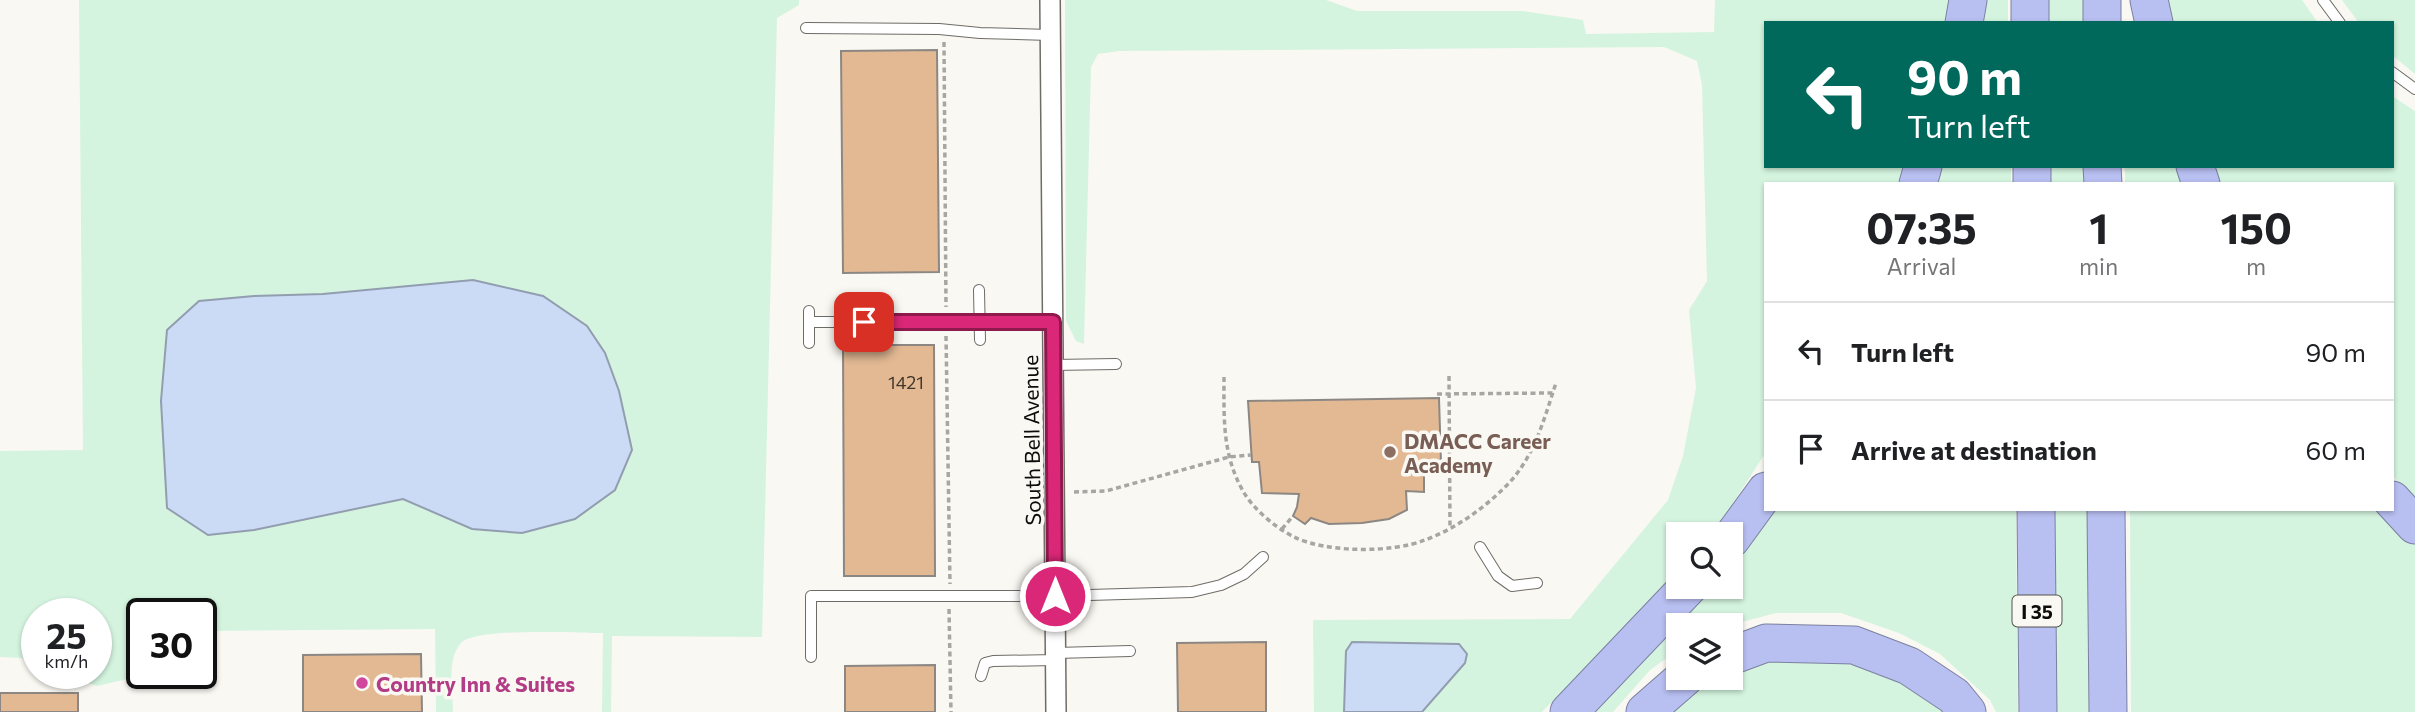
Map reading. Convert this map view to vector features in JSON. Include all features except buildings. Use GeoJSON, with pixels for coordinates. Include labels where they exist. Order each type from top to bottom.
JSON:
{"type":"FeatureCollection","features":[{"type":"Feature","properties":{"kind":"highway"},"geometry":{"type":"LineString","coordinates":[[1964,21],[1968,0]]}},
{"type":"Feature","properties":{"kind":"highway"},"geometry":{"type":"LineString","coordinates":[[2030,0],[2030,21]]}},
{"type":"Feature","properties":{"kind":"highway"},"geometry":{"type":"LineString","coordinates":[[2102,0],[2102,21]]}},
{"type":"Feature","properties":{"kind":"highway"},"geometry":{"type":"LineString","coordinates":[[2149,0],[2154,21]]}},
{"type":"Feature","properties":{"kind":"highway"},"geometry":{"type":"LineString","coordinates":[[1743,523],[1764,494]]}},
{"type":"Feature","properties":{"kind":"highway"},"geometry":{"type":"LineString","coordinates":[[2394,502],[2415,525]]}},
{"type":"Feature","properties":{"kind":"highway","name":"I 35"},"geometry":{"type":"LineString","coordinates":[[2036,511],[2038,712]]}},
{"type":"Feature","properties":{"kind":"highway"},"geometry":{"type":"LineString","coordinates":[[2106,511],[2108,712]]}},
{"type":"Feature","properties":{"kind":"highway"},"geometry":{"type":"LineString","coordinates":[[1569,712],[1677,599]]}},
{"type":"Feature","properties":{"kind":"highway"},"geometry":{"type":"LineString","coordinates":[[1743,652],[1766,643],[1854,645],[1909,666],[1954,696],[1967,712]]}},
{"type":"Feature","properties":{"kind":"highway"},"geometry":{"type":"LineString","coordinates":[[1645,712],[1670,690]]}},
{"type":"Feature","properties":{"kind":"street","name":"South Bell Avenue"},"geometry":{"type":"LineString","coordinates":[[1050,0],[1056,712]]}},
{"type":"Feature","properties":{"kind":"lane"},"geometry":{"type":"LineString","coordinates":[[2323,0],[2339,21]]}},
{"type":"Feature","properties":{"kind":"lane"},"geometry":{"type":"LineString","coordinates":[[806,28],[944,29],[1050,35]]}},
{"type":"Feature","properties":{"kind":"lane"},"geometry":{"type":"LineString","coordinates":[[2394,73],[2415,89]]}},
{"type":"Feature","properties":{"kind":"lane"},"geometry":{"type":"LineString","coordinates":[[979,290],[980,340]]}},
{"type":"Feature","properties":{"kind":"lane"},"geometry":{"type":"LineString","coordinates":[[809,311],[809,343]]}},
{"type":"Feature","properties":{"kind":"lane"},"geometry":{"type":"LineString","coordinates":[[809,322],[1053,322]]}},
{"type":"Feature","properties":{"kind":"lane"},"geometry":{"type":"LineString","coordinates":[[1053,365],[1116,365]]}},
{"type":"Feature","properties":{"kind":"lane"},"geometry":{"type":"LineString","coordinates":[[1480,547],[1498,576],[1512,586],[1536,583]]}},
{"type":"Feature","properties":{"kind":"lane"},"geometry":{"type":"LineString","coordinates":[[811,657],[811,596],[1055,596],[1192,592],[1222,585],[1263,558]]}},
{"type":"Feature","properties":{"kind":"lane"},"geometry":{"type":"LineString","coordinates":[[981,676],[985,663],[993,660],[1130,652]]}},
{"type":"Feature","properties":{"kind":"path"},"geometry":{"type":"LineString","coordinates":[[944,29],[951,712]]}},
{"type":"Feature","properties":{"kind":"path"},"geometry":{"type":"LineString","coordinates":[[1448,376],[1450,528]]}},
{"type":"Feature","properties":{"kind":"path"},"geometry":{"type":"LineString","coordinates":[[1224,377],[1224,435],[1229,457],[1244,492],[1266,517],[1295,537],[1340,549],[1398,546],[1424,540],[1460,523],[1506,486],[1529,457],[1556,383]]}},
{"type":"Feature","properties":{"kind":"path"},"geometry":{"type":"LineString","coordinates":[[1437,394],[1553,393]]}},
{"type":"Feature","properties":{"kind":"path"},"geometry":{"type":"LineString","coordinates":[[1054,493],[1106,491],[1229,457],[1251,455]]}},
{"type":"Feature","properties":{"kind":"path"},"geometry":{"type":"LineString","coordinates":[[1282,529],[1293,516]]}},
{"type":"Feature","properties":{"kind":"green space"},"geometry":{"type":"Polygon","coordinates":[[[79,0],[799,0],[799,5],[777,18],[762,637],[612,636],[611,712],[602,712],[603,633],[506,633],[470,638],[461,643],[453,658],[453,712],[436,712],[435,629],[217,631],[217,598],[126,598],[126,679],[112,683],[112,598],[21,598],[21,658],[0,657],[0,451],[83,450],[79,0]]]}},
{"type":"Feature","properties":{"kind":"green space"},"geometry":{"type":"Polygon","coordinates":[[[1065,0],[1326,0],[1357,11],[1523,11],[1583,20],[1586,34],[1714,32],[1715,0],[1951,0],[1946,21],[1764,21],[1764,168],[1903,168],[1899,182],[1764,182],[1764,455],[1721,522],[1666,522],[1666,582],[1542,712],[1314,712],[1313,620],[1570,619],[1668,500],[1683,456],[1696,388],[1689,310],[1707,281],[1702,85],[1697,61],[1664,47],[1119,51],[1098,54],[1091,67],[1084,344],[1076,341],[1066,321],[1065,0]]]}},
{"type":"Feature","properties":{"kind":"green space"},"geometry":{"type":"Polygon","coordinates":[[[1982,0],[2008,0],[2008,21],[1977,21],[1982,0]]]}},
{"type":"Feature","properties":{"kind":"green space"},"geometry":{"type":"Polygon","coordinates":[[[2046,0],[2083,0],[2083,21],[2046,21],[2046,0]]]}},
{"type":"Feature","properties":{"kind":"green space"},"geometry":{"type":"Polygon","coordinates":[[[2161,0],[2302,0],[2317,21],[2165,21],[2161,0]]]}},
{"type":"Feature","properties":{"kind":"green space"},"geometry":{"type":"Polygon","coordinates":[[[2342,0],[2415,0],[2415,74],[2394,57],[2394,21],[2358,21],[2342,0]]]}},
{"type":"Feature","properties":{"kind":"green space"},"geometry":{"type":"Polygon","coordinates":[[[2394,97],[2415,111],[2415,501],[2394,477],[2394,182],[2217,182],[2211,168],[2394,168],[2394,97]]]}},
{"type":"Feature","properties":{"kind":"green space"},"geometry":{"type":"Polygon","coordinates":[[[1935,168],[2011,168],[2011,182],[1931,182],[1935,168]]]}},
{"type":"Feature","properties":{"kind":"green space"},"geometry":{"type":"Polygon","coordinates":[[[2047,168],[2084,168],[2085,182],[2047,182],[2047,168]]]}},
{"type":"Feature","properties":{"kind":"green space"},"geometry":{"type":"Polygon","coordinates":[[[2125,168],[2178,168],[2183,182],[2125,182],[2125,168]]]}},
{"type":"Feature","properties":{"kind":"green space"},"geometry":{"type":"Polygon","coordinates":[[[1766,511],[2016,511],[2018,712],[1996,712],[1990,700],[1940,654],[1899,633],[1841,613],[1776,613],[1743,622],[1743,613],[1679,613],[1692,599],[1743,599],[1743,540],[1766,511]]]}},
{"type":"Feature","properties":{"kind":"green space"},"geometry":{"type":"Polygon","coordinates":[[[2050,511],[2088,511],[2090,712],[2052,712],[2050,511]]]}},
{"type":"Feature","properties":{"kind":"green space"},"geometry":{"type":"Polygon","coordinates":[[[2130,511],[2388,511],[2415,538],[2415,712],[2131,712],[2130,511]]]}},
{"type":"Feature","properties":{"kind":"green space"},"geometry":{"type":"Polygon","coordinates":[[[1666,626],[1666,659],[1650,670],[1613,712],[1583,712],[1666,626]]]}},
{"type":"Feature","properties":{"kind":"green space"},"geometry":{"type":"Polygon","coordinates":[[[1833,641],[1960,712],[1650,712],[1676,690],[1743,690],[1743,655],[1833,641]]]}},
{"type":"Feature","properties":{"kind":"water"},"geometry":{"type":"Polygon","coordinates":[[[473,280],[543,296],[587,326],[605,353],[619,391],[632,450],[615,490],[575,519],[522,533],[472,529],[403,499],[254,530],[208,535],[167,508],[161,401],[167,330],[199,301],[323,294],[473,280]]]}},
{"type":"Feature","properties":{"kind":"water"},"geometry":{"type":"Polygon","coordinates":[[[1352,642],[1459,644],[1467,654],[1465,663],[1422,712],[1344,712],[1346,651],[1352,642]]]}},
{"type":"Feature","properties":{"kind":"place","name":"DMACC Career Academy"},"geometry":{"type":"Point","coordinates":[1390,452]}},
{"type":"Feature","properties":{"kind":"place","name":"Country Inn & Suites"},"geometry":{"type":"Point","coordinates":[362,683]}},
{"type":"Feature","properties":{"kind":"route"},"geometry":{"type":"LineString","coordinates":[[864,322],[1053,322],[1055,596]]}}]}
